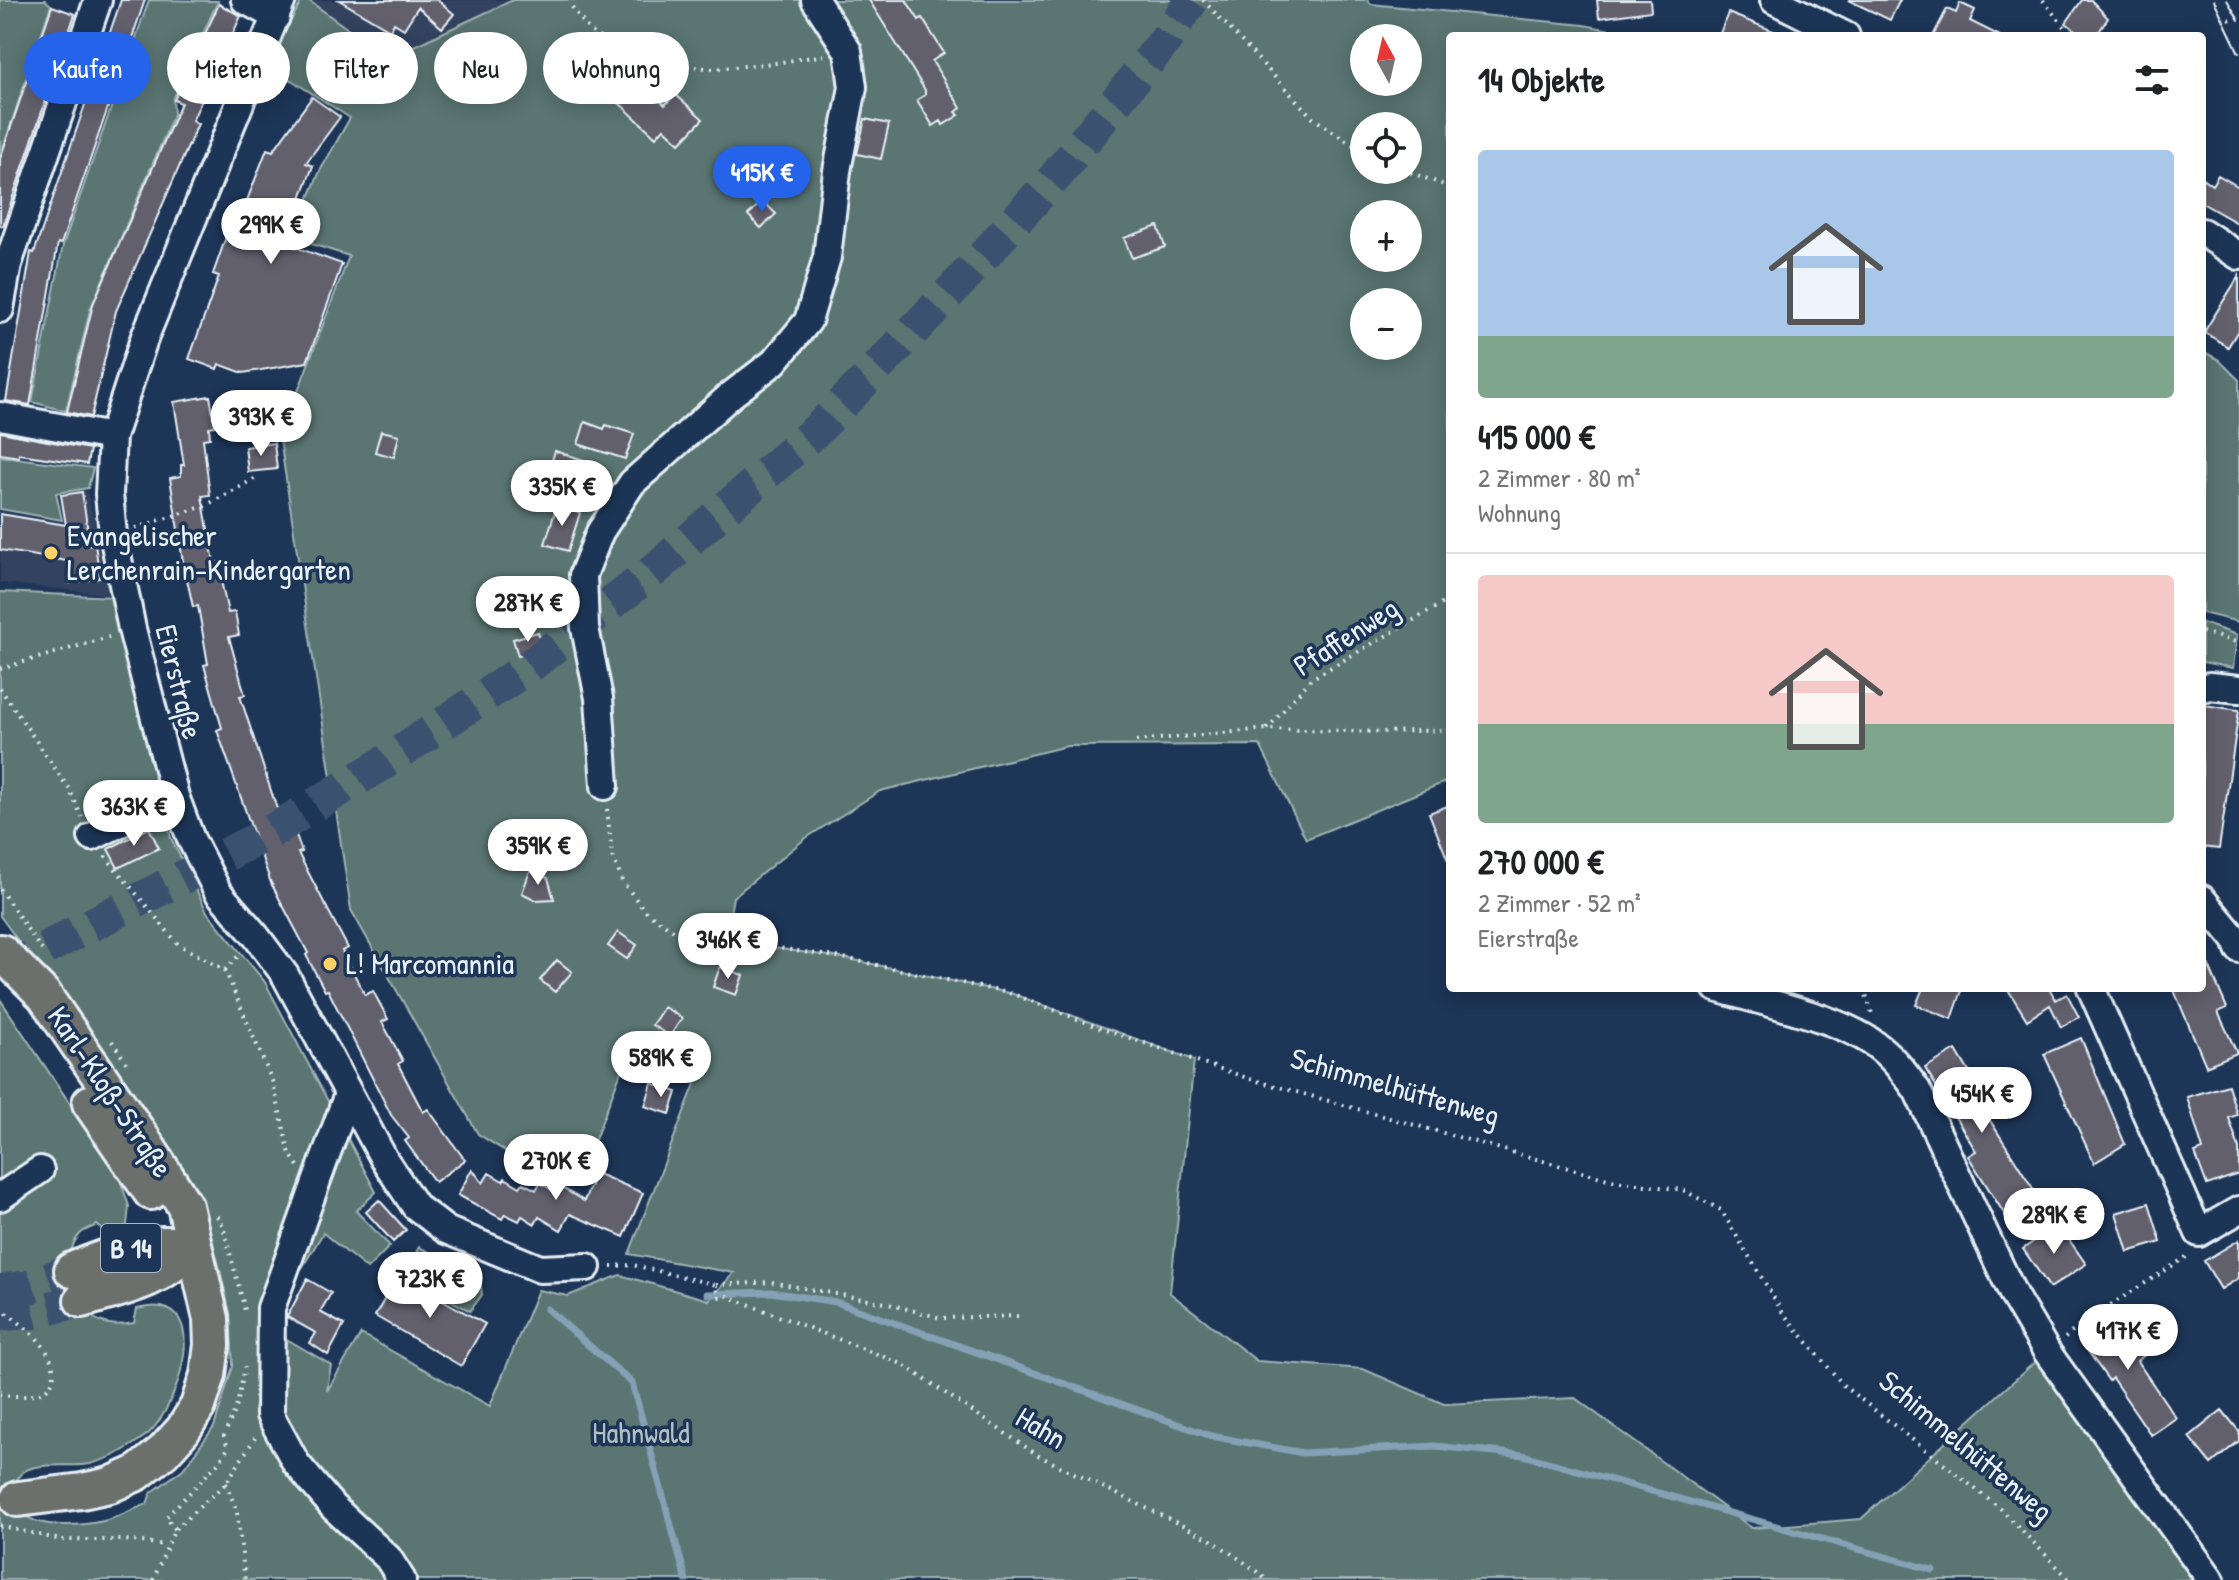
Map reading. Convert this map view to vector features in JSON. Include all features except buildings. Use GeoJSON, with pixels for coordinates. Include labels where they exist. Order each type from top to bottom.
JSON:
{"type":"FeatureCollection","features":[{"type":"Feature","properties":{"kind":"main road","name":"Karl-Kloß-Straße"},"geometry":{"type":"LineString","coordinates":[[1,951],[26,1007],[141,1179],[193,1245]]}},
{"type":"Feature","properties":{"kind":"main road","name":"Karl-Kloß-Straße"},"geometry":{"type":"LineString","coordinates":[[1,951],[44,995],[171,1180],[185,1206],[211,1319],[212,1345],[208,1375],[198,1406],[183,1430],[163,1452],[137,1473],[110,1485],[9,1512]]}},
{"type":"Feature","properties":{"kind":"main road","name":"B 14"},"geometry":{"type":"LineString","coordinates":[[141,1179],[145,1210],[141,1229],[127,1249],[77,1285],[140,1284],[177,1291],[211,1319]]}},
{"type":"Feature","properties":{"kind":"main road","name":"B 14"},"geometry":{"type":"LineString","coordinates":[[127,1249],[165,1242],[193,1245]]}},
{"type":"Feature","properties":{"kind":"main road","name":"B 14"},"geometry":{"type":"LineString","coordinates":[[140,1284],[167,1270],[193,1245]]}},
{"type":"Feature","properties":{"kind":"street"},"geometry":{"type":"LineString","coordinates":[[0,309],[8,264],[98,0]]}},
{"type":"Feature","properties":{"kind":"street"},"geometry":{"type":"LineString","coordinates":[[245,0],[279,8]]}},
{"type":"Feature","properties":{"kind":"street"},"geometry":{"type":"LineString","coordinates":[[605,786],[599,698],[585,628],[583,575],[600,532],[632,483],[731,395],[774,362],[808,321],[827,257],[837,171],[853,87],[848,51],[815,0]]}},
{"type":"Feature","properties":{"kind":"street"},"geometry":{"type":"LineString","coordinates":[[1774,0],[1835,32]]}},
{"type":"Feature","properties":{"kind":"street","name":"Eierstraße"},"geometry":{"type":"LineString","coordinates":[[279,8],[144,339],[112,437],[109,494],[113,534],[132,629],[175,796],[191,839],[218,892],[285,975],[384,1159],[415,1206],[446,1230],[540,1269],[587,1267]]}},
{"type":"Feature","properties":{"kind":"street"},"geometry":{"type":"LineString","coordinates":[[2206,235],[2239,256]]}},
{"type":"Feature","properties":{"kind":"street"},"geometry":{"type":"LineString","coordinates":[[0,416],[112,437]]}},
{"type":"Feature","properties":{"kind":"street"},"geometry":{"type":"LineString","coordinates":[[2206,687],[2239,689]]}},
{"type":"Feature","properties":{"kind":"street"},"geometry":{"type":"LineString","coordinates":[[92,837],[175,796]]}},
{"type":"Feature","properties":{"kind":"street"},"geometry":{"type":"LineString","coordinates":[[2206,904],[2236,940],[2239,949]]}},
{"type":"Feature","properties":{"kind":"street"},"geometry":{"type":"LineString","coordinates":[[1729,992],[1833,1023],[1880,1048],[1917,1090],[2014,1296],[2047,1352],[2211,1580]]}},
{"type":"Feature","properties":{"kind":"street"},"geometry":{"type":"LineString","coordinates":[[2093,992],[2199,1233],[2239,1210]]}},
{"type":"Feature","properties":{"kind":"street"},"geometry":{"type":"LineString","coordinates":[[348,1094],[271,1308],[270,1415],[296,1463],[333,1507],[388,1558],[402,1580]]}},
{"type":"Feature","properties":{"kind":"street"},"geometry":{"type":"LineString","coordinates":[[0,1197],[40,1170]]}},
{"type":"Feature","properties":{"kind":"path"},"geometry":{"type":"LineString","coordinates":[[1203,0],[1313,118],[1350,143]]}},
{"type":"Feature","properties":{"kind":"path"},"geometry":{"type":"LineString","coordinates":[[2043,0],[2068,32]]}},
{"type":"Feature","properties":{"kind":"path"},"geometry":{"type":"LineString","coordinates":[[572,7],[589,30],[629,58],[713,69],[848,51]]}},
{"type":"Feature","properties":{"kind":"path"},"geometry":{"type":"LineString","coordinates":[[2229,20],[2239,13]]}},
{"type":"Feature","properties":{"kind":"path"},"geometry":{"type":"LineString","coordinates":[[1422,177],[1446,186]]}},
{"type":"Feature","properties":{"kind":"path"},"geometry":{"type":"LineString","coordinates":[[113,534],[205,506],[258,477]]}},
{"type":"Feature","properties":{"kind":"path","name":"Pfaffenweg"},"geometry":{"type":"LineString","coordinates":[[1267,729],[1311,679],[1446,601]]}},
{"type":"Feature","properties":{"kind":"path"},"geometry":{"type":"LineString","coordinates":[[0,669],[75,649],[132,629]]}},
{"type":"Feature","properties":{"kind":"path"},"geometry":{"type":"LineString","coordinates":[[2206,633],[2239,643]]}},
{"type":"Feature","properties":{"kind":"path"},"geometry":{"type":"LineString","coordinates":[[0,688],[69,789],[92,837],[115,871],[178,944],[225,970],[273,1083],[290,1154],[313,1188]]}},
{"type":"Feature","properties":{"kind":"path"},"geometry":{"type":"LineString","coordinates":[[1136,741],[1267,729],[1446,730]]}},
{"type":"Feature","properties":{"kind":"path","name":"Schimmelhüttenweg"},"geometry":{"type":"LineString","coordinates":[[609,833],[616,869],[632,898],[660,923],[676,932],[849,959],[1013,994],[1103,1029],[1250,1079],[1615,1181],[1683,1190],[1721,1210],[1783,1313],[1844,1386],[2001,1509],[2070,1580]]}},
{"type":"Feature","properties":{"kind":"path"},"geometry":{"type":"LineString","coordinates":[[2087,1320],[2191,1254],[2199,1233]]}},
{"type":"Feature","properties":{"kind":"path"},"geometry":{"type":"LineString","coordinates":[[587,1267],[633,1265],[716,1287],[771,1282],[885,1303],[941,1318],[1021,1316]]}},
{"type":"Feature","properties":{"kind":"path","name":"Hahn"},"geometry":{"type":"LineString","coordinates":[[716,1287],[718,1297],[727,1296],[791,1319],[902,1364],[1039,1456],[1210,1539],[1266,1580]]}},
{"type":"Feature","properties":{"kind":"path"},"geometry":{"type":"LineString","coordinates":[[0,1308],[40,1341],[52,1359],[54,1374],[52,1383],[44,1391],[16,1396],[0,1395]]}},
{"type":"Feature","properties":{"kind":"path"},"geometry":{"type":"LineString","coordinates":[[155,1578],[175,1529],[226,1483],[270,1415]]}},
{"type":"Feature","properties":{"kind":"path"},"geometry":{"type":"LineString","coordinates":[[226,1483],[237,1512],[245,1580]]}},
{"type":"Feature","properties":{"kind":"path"},"geometry":{"type":"LineString","coordinates":[[9,1512],[61,1540],[125,1540],[166,1545]]}},
{"type":"Feature","properties":{"kind":"shaded area"},"geometry":{"type":"Polygon","coordinates":[[[308,0],[513,0],[444,32],[434,32],[434,37],[418,44],[418,32],[352,32],[308,0]]]}},
{"type":"Feature","properties":{"kind":"shaded area","name":"Evangelischer Lerchenrain-Kindergarten"},"geometry":{"type":"Polygon","coordinates":[[[87,491],[112,595],[0,583],[0,512],[64,523],[60,494],[87,491]]]}},
{"type":"Feature","properties":{"kind":"green space"},"geometry":{"type":"Polygon","coordinates":[[[0,0],[45,0],[51,5],[42,32],[24,32],[24,85],[0,157],[0,0]]]}},
{"type":"Feature","properties":{"kind":"green space"},"geometry":{"type":"Polygon","coordinates":[[[149,0],[218,1],[204,32],[167,32],[167,104],[173,104],[174,114],[90,310],[66,411],[32,402],[63,245],[112,104],[151,104],[151,32],[138,32],[149,0]]]}},
{"type":"Feature","properties":{"kind":"green space"},"geometry":{"type":"Polygon","coordinates":[[[302,0],[308,0],[352,32],[306,32],[306,90],[290,79],[290,32],[285,32],[302,0]]]}},
{"type":"Feature","properties":{"kind":"green space","name":"Hahnwald"},"geometry":{"type":"Polygon","coordinates":[[[513,0],[1368,0],[1371,4],[1584,25],[1621,32],[1446,32],[1446,782],[1306,839],[1260,745],[1067,746],[880,791],[806,838],[733,897],[725,941],[849,959],[1013,994],[1194,1060],[1170,1293],[1257,1361],[1363,1369],[1444,1404],[1575,1398],[1752,1528],[1861,1519],[2037,1360],[2196,1580],[0,1580],[0,999],[119,1177],[129,1206],[127,1225],[110,1236],[97,1225],[82,1233],[73,1244],[69,1269],[76,1296],[92,1316],[106,1323],[134,1323],[137,1309],[161,1307],[177,1315],[184,1331],[180,1375],[161,1418],[149,1433],[120,1452],[94,1463],[25,1470],[15,1486],[23,1513],[43,1523],[85,1524],[107,1520],[147,1504],[151,1493],[183,1469],[214,1427],[233,1366],[230,1313],[217,1257],[198,1207],[68,1009],[0,916],[0,592],[115,597],[137,710],[171,838],[207,912],[265,982],[376,1192],[356,1211],[390,1246],[367,1269],[323,1233],[302,1268],[276,1261],[261,1324],[331,1365],[327,1391],[361,1334],[490,1406],[538,1290],[568,1296],[620,1275],[709,1300],[734,1273],[629,1254],[701,1068],[659,1070],[630,1048],[586,1163],[529,1166],[478,1134],[351,910],[280,439],[349,256],[292,238],[320,171],[350,118],[328,104],[418,104],[418,44],[434,37],[434,104],[527,104],[527,32],[444,32],[513,0]]]}},
{"type":"Feature","properties":{"kind":"green space"},"geometry":{"type":"Polygon","coordinates":[[[2206,353],[2218,359],[2239,380],[2239,622],[2206,614],[2206,353]]]}},
{"type":"Feature","properties":{"kind":"green space"},"geometry":{"type":"Polygon","coordinates":[[[0,456],[93,468],[88,488],[56,493],[62,520],[0,509],[0,456]]]}},
{"type":"Feature","properties":{"kind":"green space"},"geometry":{"type":"Polygon","coordinates":[[[2206,624],[2237,635],[2233,668],[2206,663],[2206,624]]]}},
{"type":"Feature","properties":{"kind":"green space"},"geometry":{"type":"Polygon","coordinates":[[[419,1247],[480,1278],[482,1295],[470,1311],[403,1275],[419,1247]]]}},
{"type":"Feature","properties":{"kind":"waterway"},"geometry":{"type":"LineString","coordinates":[[707,1294],[771,1292],[836,1302],[1211,1436],[1303,1453],[1435,1446],[1523,1455],[1933,1570]]}},
{"type":"Feature","properties":{"kind":"waterway"},"geometry":{"type":"LineString","coordinates":[[547,1309],[632,1383],[686,1580]]}},
{"type":"Feature","properties":{"kind":"tunnel"},"geometry":{"type":"LineString","coordinates":[[0,972],[272,831],[382,764],[527,668],[646,577],[820,427],[959,283],[1056,176],[1163,43],[1192,0]]}},
{"type":"Feature","properties":{"kind":"tunnel"},"geometry":{"type":"LineString","coordinates":[[0,1291],[29,1287],[72,1270]]}},
{"type":"Feature","properties":{"kind":"tunnel"},"geometry":{"type":"LineString","coordinates":[[0,1314],[33,1312],[82,1300]]}},
{"type":"Feature","properties":{"kind":"tram line"},"geometry":{"type":"LineString","coordinates":[[2214,0],[2239,53]]}},
{"type":"Feature","properties":{"kind":"tram line"},"geometry":{"type":"LineString","coordinates":[[2227,0],[2239,20]]}},
{"type":"Feature","properties":{"kind":"place","name":"Evangelischer Lerchenrain-Kindergarten"},"geometry":{"type":"Point","coordinates":[51,553]}},
{"type":"Feature","properties":{"kind":"place","name":"L! Marcomannia"},"geometry":{"type":"Point","coordinates":[330,964]}}]}
